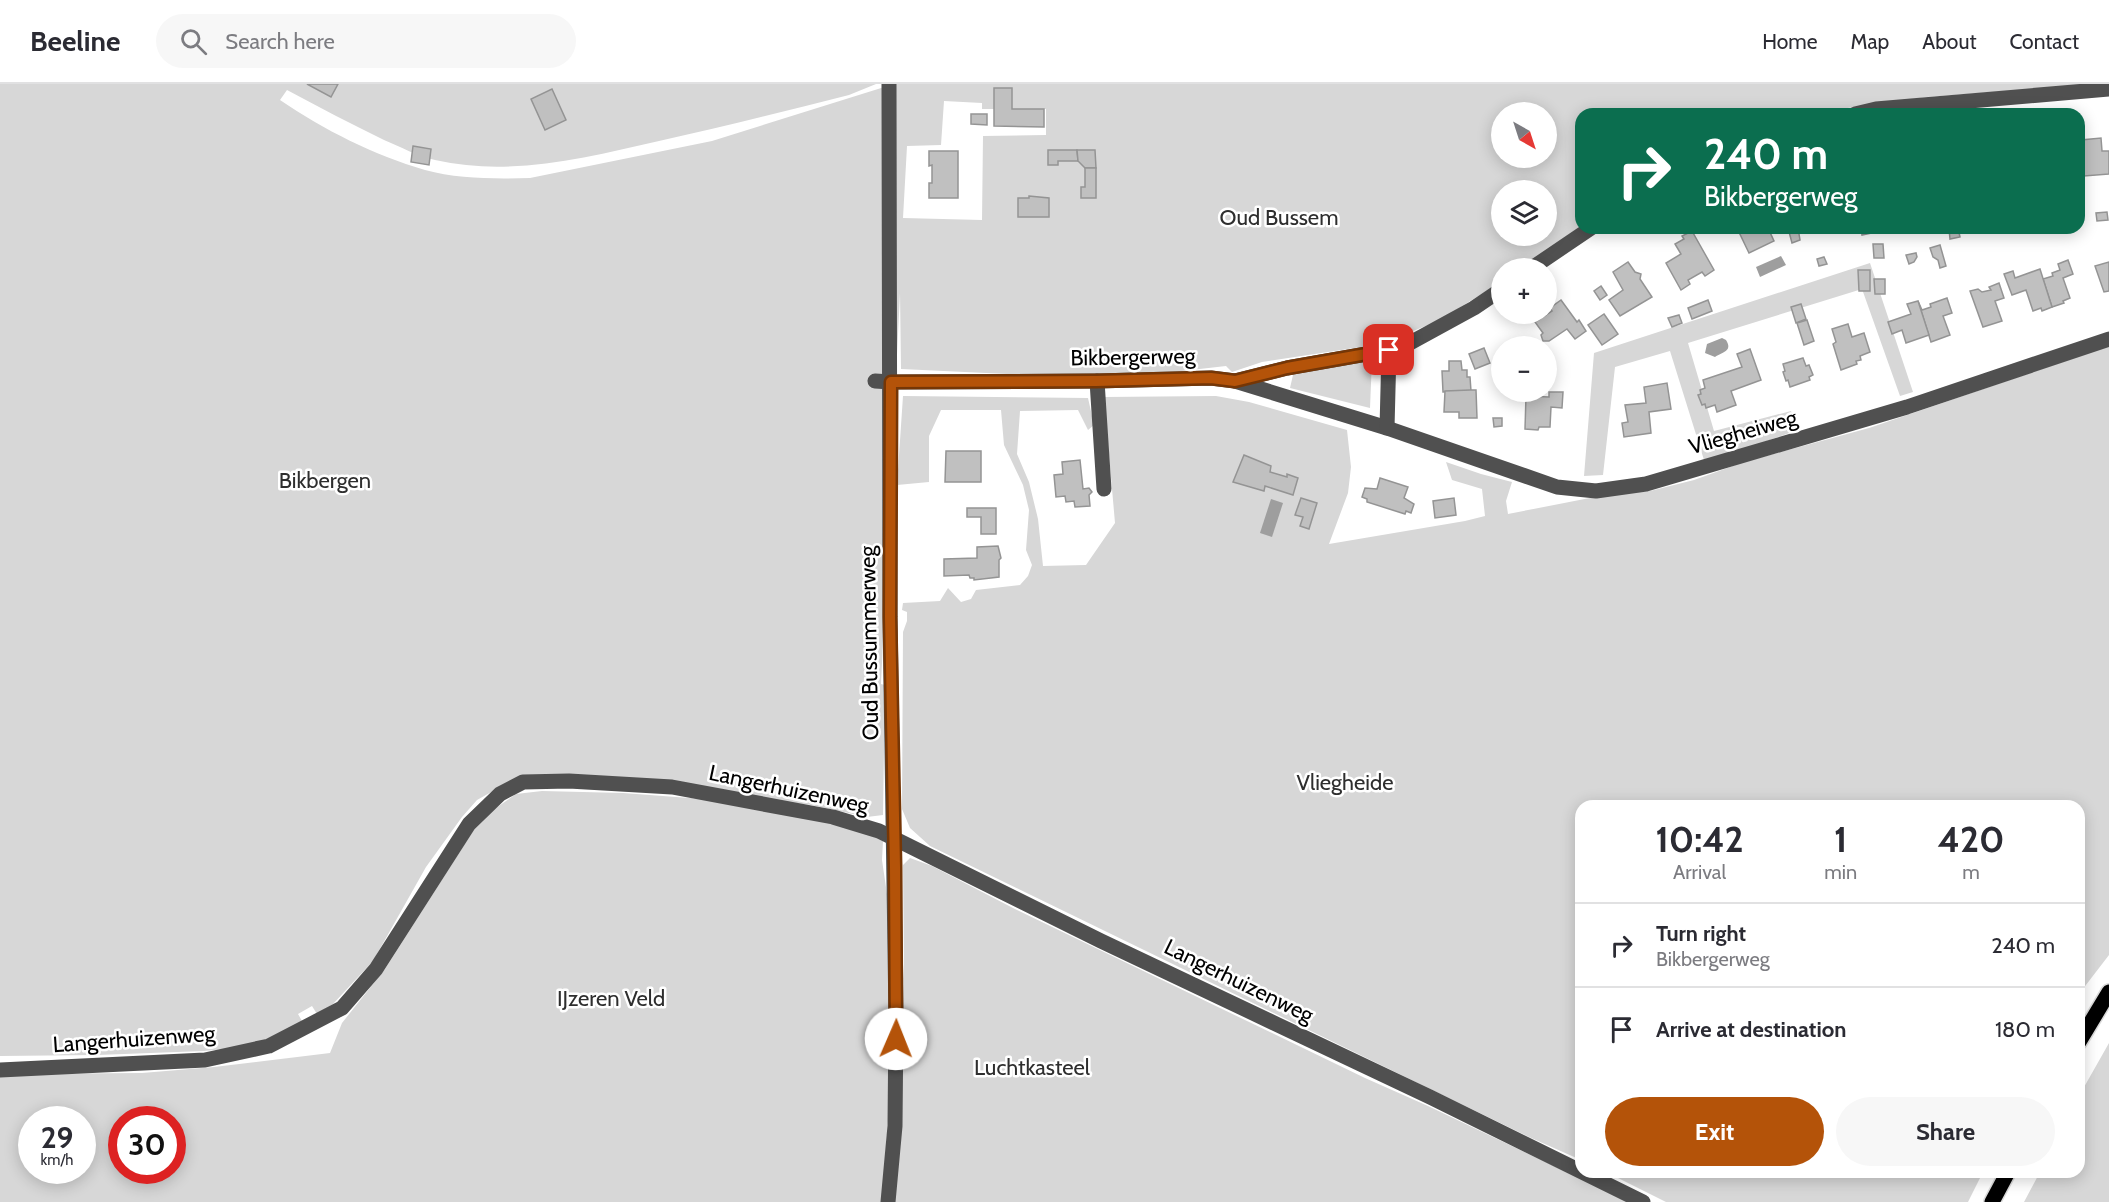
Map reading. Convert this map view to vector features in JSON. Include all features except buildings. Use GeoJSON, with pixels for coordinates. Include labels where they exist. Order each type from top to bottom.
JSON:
{"type":"FeatureCollection","features":[{"type":"Feature","properties":{"kind":"main road"},"geometry":{"type":"LineString","coordinates":[[2085,1032],[2109,992]]}},
{"type":"Feature","properties":{"kind":"main road"},"geometry":{"type":"LineString","coordinates":[[1992,1202],[2005,1178]]}},
{"type":"Feature","properties":{"kind":"street","name":"Oud Bussummerweg"},"geometry":{"type":"LineString","coordinates":[[888,1202],[895,1126],[896,1006],[890,617],[883,382],[889,84]]}},
{"type":"Feature","properties":{"kind":"street"},"geometry":{"type":"LineString","coordinates":[[1888,108],[2109,89]]}},
{"type":"Feature","properties":{"kind":"street"},"geometry":{"type":"LineString","coordinates":[[1546,258],[1581,234]]}},
{"type":"Feature","properties":{"kind":"street","name":"Bikbergerweg"},"geometry":{"type":"LineString","coordinates":[[883,382],[1211,378],[1235,381],[1287,368],[1389,350],[1410,343],[1474,309],[1491,297]]}},
{"type":"Feature","properties":{"kind":"street","name":"Vliegheiweg"},"geometry":{"type":"LineString","coordinates":[[1235,381],[1387,428],[1557,487],[1596,491],[1646,484],[1907,407],[2109,339]]}},
{"type":"Feature","properties":{"kind":"street"},"geometry":{"type":"LineString","coordinates":[[1387,428],[1389,350]]}},
{"type":"Feature","properties":{"kind":"street"},"geometry":{"type":"LineString","coordinates":[[1096,381],[1104,489]]}},
{"type":"Feature","properties":{"kind":"street","name":"Langerhuizenweg"},"geometry":{"type":"LineString","coordinates":[[0,1070],[205,1060],[269,1046],[342,1008],[376,969],[469,824],[500,794],[524,782],[569,781],[672,787],[833,817],[879,831],[1101,941],[1575,1169]]}},
{"type":"Feature","properties":{"kind":"street","name":"Langerhuizenweg"},"geometry":{"type":"LineString","coordinates":[[1594,1178],[1643,1202]]}},
{"type":"Feature","properties":{"kind":"green space","name":"Bikbergen"},"geometry":{"type":"Polygon","coordinates":[[[0,84],[876,84],[849,95],[603,154],[547,163],[491,167],[463,165],[415,154],[287,90],[280,100],[350,141],[425,170],[477,178],[530,178],[712,141],[894,84],[2102,84],[1927,97],[1848,108],[1575,108],[1575,230],[1557,243],[1557,180],[1491,180],[1491,246],[1552,246],[1535,258],[1491,258],[1491,288],[1438,321],[1381,344],[1262,362],[1232,372],[1226,366],[1182,371],[1049,376],[901,369],[900,293],[881,684],[885,685],[883,815],[867,817],[811,805],[568,776],[520,776],[477,800],[462,817],[426,867],[373,961],[333,1004],[317,1014],[312,1006],[298,1014],[302,1021],[292,1030],[244,1047],[204,1051],[0,1056],[0,84]],[[944,101],[941,145],[907,146],[903,218],[982,220],[983,136],[1046,135],[1046,109],[982,109],[982,103],[944,101]]]}},
{"type":"Feature","properties":{"kind":"green space"},"geometry":{"type":"Polygon","coordinates":[[[1870,263],[1913,392],[1900,396],[1862,289],[1688,343],[1714,431],[1791,411],[1798,430],[1733,453],[1704,460],[1670,351],[1615,367],[1603,475],[1584,476],[1594,353],[1870,263]]]}},
{"type":"Feature","properties":{"kind":"green space","name":"Vliegheide"},"geometry":{"type":"Polygon","coordinates":[[[2109,346],[2109,955],[2085,986],[2085,800],[1575,800],[1575,1157],[930,846],[910,828],[902,809],[903,632],[907,621],[907,612],[902,610],[903,603],[940,601],[948,588],[961,602],[971,599],[976,590],[1020,585],[1028,576],[1032,565],[1026,550],[1029,510],[1023,485],[1004,445],[1001,410],[941,410],[929,436],[929,482],[897,485],[903,396],[1088,398],[1094,425],[1088,430],[1078,410],[1020,411],[1017,454],[1029,482],[1038,519],[1043,566],[1086,565],[1115,523],[1104,397],[1216,396],[1249,402],[1347,430],[1351,467],[1348,493],[1329,544],[1485,516],[1482,489],[1452,480],[1446,462],[1512,482],[1506,501],[1508,514],[1605,495],[1650,491],[1694,480],[1744,462],[1869,428],[2109,346]]]}},
{"type":"Feature","properties":{"kind":"green space"},"geometry":{"type":"Polygon","coordinates":[[[1372,359],[1370,408],[1290,388],[1293,375],[1372,359]]]}},
{"type":"Feature","properties":{"kind":"green space","name":"IJzeren Veld"},"geometry":{"type":"Polygon","coordinates":[[[542,791],[623,793],[756,803],[859,828],[883,841],[882,860],[890,915],[890,1093],[882,1202],[0,1202],[0,1074],[142,1073],[330,1053],[342,1023],[385,969],[475,828],[493,810],[516,794],[542,791]]]}},
{"type":"Feature","properties":{"kind":"green space","name":"Luchtkasteel"},"geometry":{"type":"Polygon","coordinates":[[[910,858],[932,866],[1013,908],[1365,1078],[1629,1202],[888,1202],[904,964],[903,865],[910,858]]]}},
{"type":"Feature","properties":{"kind":"green space"},"geometry":{"type":"Polygon","coordinates":[[[2109,1043],[2109,1202],[2024,1202],[2037,1178],[2085,1178],[2085,1085],[2109,1043]]]}},
{"type":"Feature","properties":{"kind":"green space"},"geometry":{"type":"Polygon","coordinates":[[[1618,1178],[1980,1178],[1968,1202],[1666,1202],[1618,1178]]]}},
{"type":"Feature","properties":{"kind":"shaded area"},"geometry":{"type":"Polygon","coordinates":[[[1781,256],[1786,265],[1760,277],[1756,267],[1781,256]]]}},
{"type":"Feature","properties":{"kind":"shaded area"},"geometry":{"type":"Polygon","coordinates":[[[1722,338],[1728,344],[1726,351],[1715,357],[1705,353],[1707,344],[1722,338]]]}},
{"type":"Feature","properties":{"kind":"shaded area"},"geometry":{"type":"Polygon","coordinates":[[[1271,499],[1283,503],[1272,537],[1260,533],[1271,499]]]}},
{"type":"Feature","properties":{"kind":"route"},"geometry":{"type":"LineString","coordinates":[[896,1039],[890,617],[891,382],[1211,378],[1235,381],[1287,368],[1389,350]]}},
{"type":"Feature","properties":{"kind":"park label","name":"Oud Bussem"},"geometry":{"type":"Point","coordinates":[1279,217]}}]}
